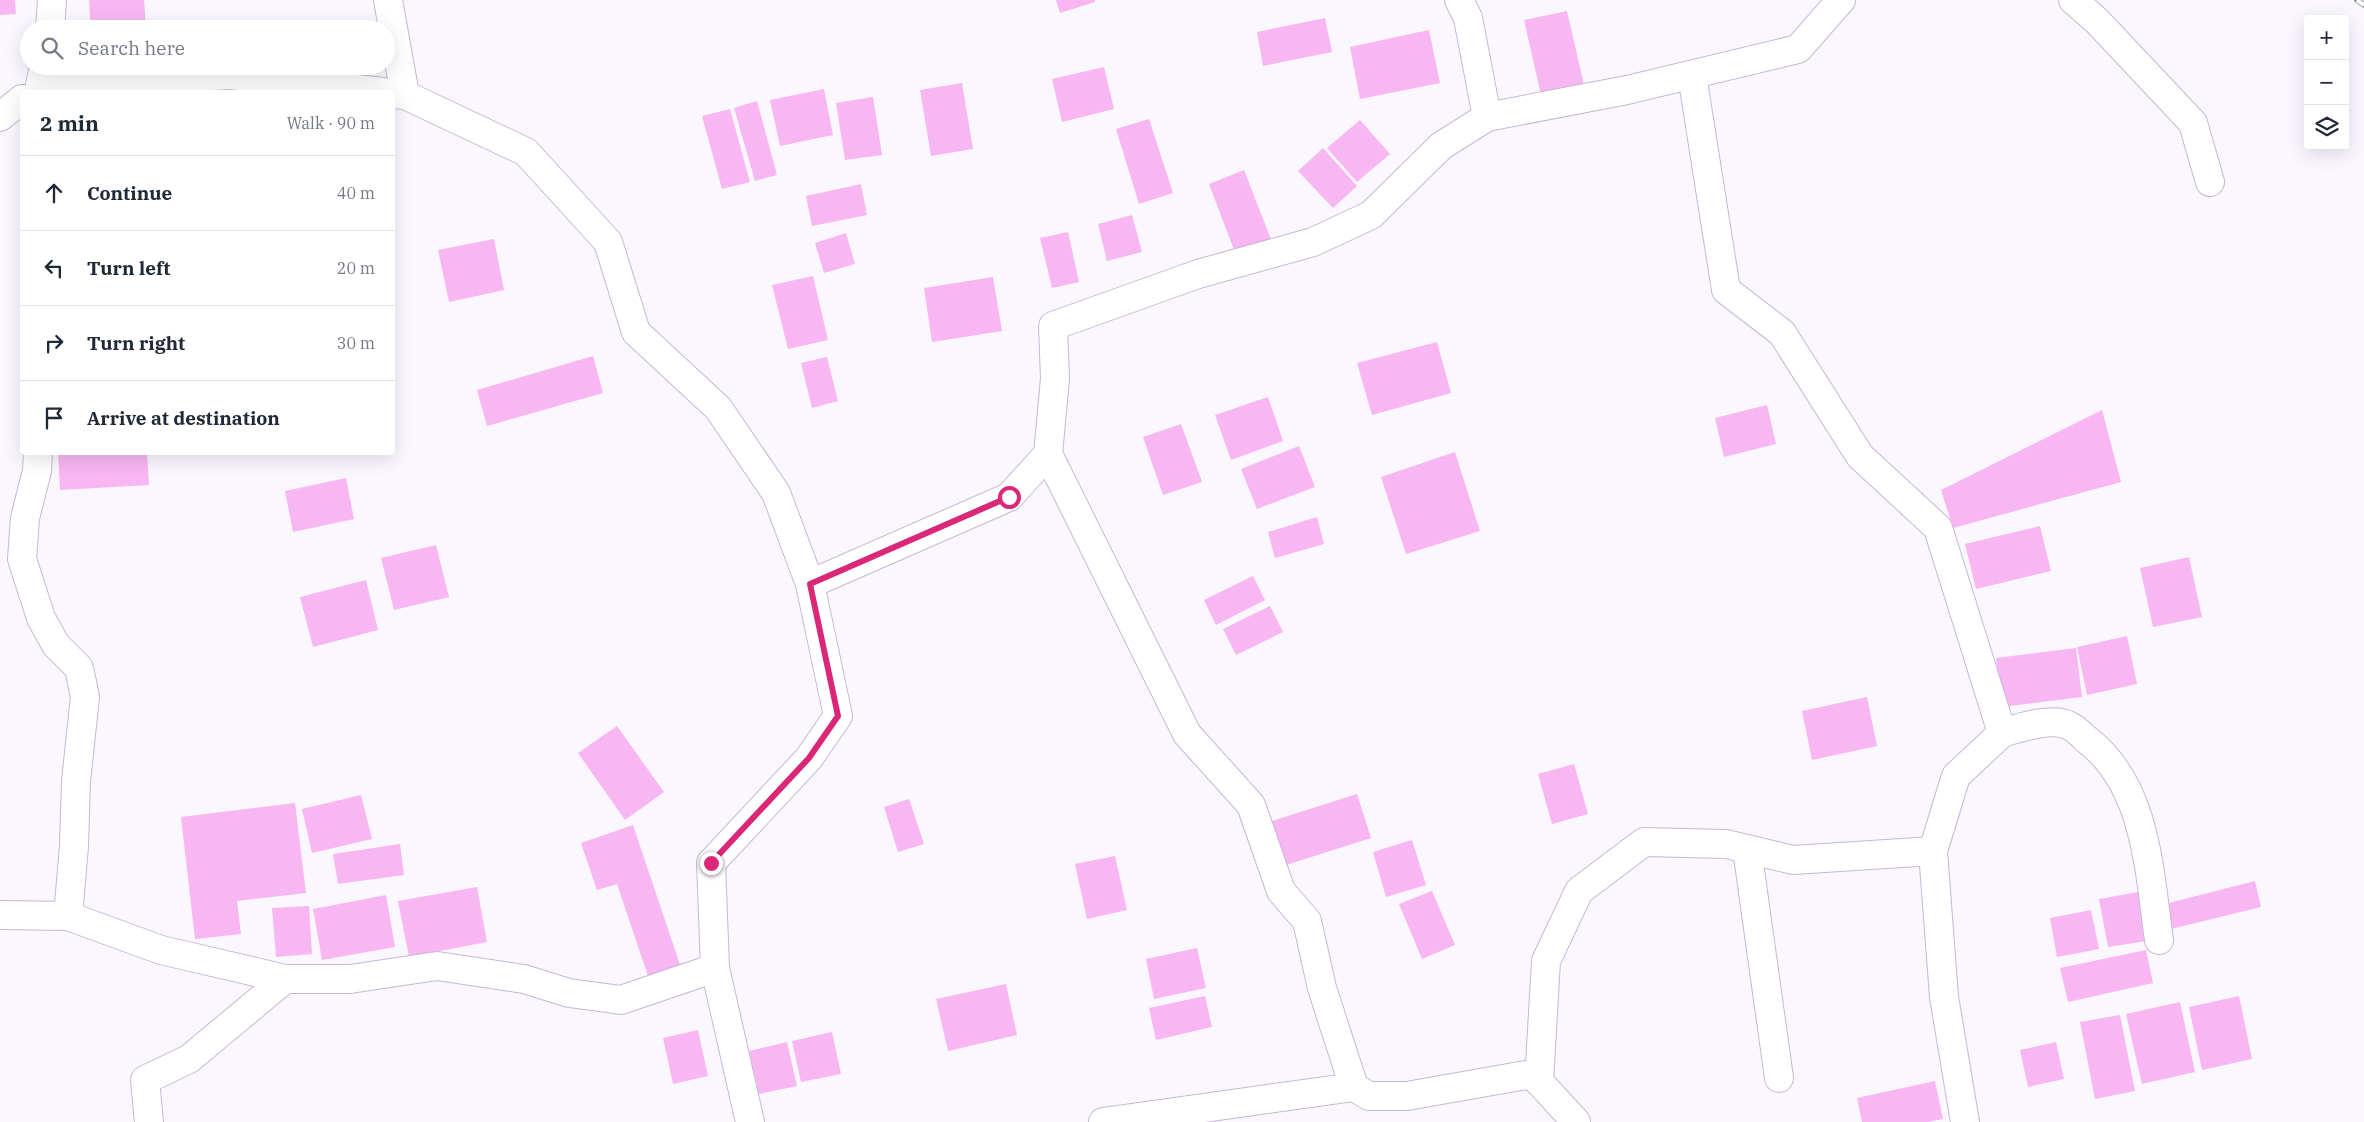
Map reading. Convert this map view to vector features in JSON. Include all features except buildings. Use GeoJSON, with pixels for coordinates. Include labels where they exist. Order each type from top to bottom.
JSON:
{"type":"FeatureCollection","features":[{"type":"Feature","properties":{"kind":"street"},"geometry":{"type":"LineString","coordinates":[[51,20],[52,0]]}},
{"type":"Feature","properties":{"kind":"street"},"geometry":{"type":"LineString","coordinates":[[388,0],[389,20]]}},
{"type":"Feature","properties":{"kind":"street"},"geometry":{"type":"LineString","coordinates":[[1459,0],[1468,18],[1487,117]]}},
{"type":"Feature","properties":{"kind":"street"},"geometry":{"type":"LineString","coordinates":[[1354,1087],[1322,988],[1307,920],[1281,891],[1251,805],[1187,734],[1048,454],[1055,379],[1053,326],[1198,274],[1313,242],[1372,215],[1441,146],[1487,117],[1627,90],[1798,49],[1841,0]]}},
{"type":"Feature","properties":{"kind":"street"},"geometry":{"type":"LineString","coordinates":[[2073,0],[2098,21],[2193,123],[2210,182]]}},
{"type":"Feature","properties":{"kind":"street"},"geometry":{"type":"LineString","coordinates":[[35,87],[230,75],[359,90]]}},
{"type":"Feature","properties":{"kind":"street"},"geometry":{"type":"LineString","coordinates":[[393,75],[394,90]]}},
{"type":"Feature","properties":{"kind":"street"},"geometry":{"type":"LineString","coordinates":[[1692,75],[1726,290],[1782,333],[1860,456],[1938,528],[2002,733]]}},
{"type":"Feature","properties":{"kind":"street"},"geometry":{"type":"LineString","coordinates":[[395,94],[526,152],[608,242],[636,332],[718,408],[776,493],[810,584],[838,716],[809,758],[711,863],[715,968],[750,1122]]}},
{"type":"Feature","properties":{"kind":"street"},"geometry":{"type":"LineString","coordinates":[[0,117],[20,100]]}},
{"type":"Feature","properties":{"kind":"street"},"geometry":{"type":"LineString","coordinates":[[810,584],[1009,497],[1048,454]]}},
{"type":"Feature","properties":{"kind":"street"},"geometry":{"type":"LineString","coordinates":[[38,455],[37,471],[25,518],[22,559],[41,618],[56,645],[79,668],[84,697],[76,781],[74,846],[68,916]]}},
{"type":"Feature","properties":{"kind":"street"},"geometry":{"type":"LineString","coordinates":[[1965,1122],[1944,997],[1933,851],[1956,776],[2002,733],[2034,723],[2068,724],[2092,743],[2113,764],[2126,787],[2139,820],[2159,940]]}},
{"type":"Feature","properties":{"kind":"street"},"geometry":{"type":"LineString","coordinates":[[1539,1082],[1546,961],[1579,891],[1644,842],[1726,844],[1793,860],[1933,851]]}},
{"type":"Feature","properties":{"kind":"street"},"geometry":{"type":"LineString","coordinates":[[1747,849],[1780,1078]]}},
{"type":"Feature","properties":{"kind":"street"},"geometry":{"type":"LineString","coordinates":[[0,915],[68,916],[161,950],[285,979],[350,979],[437,966],[524,979],[569,993],[621,1000],[715,968]]}},
{"type":"Feature","properties":{"kind":"street"},"geometry":{"type":"LineString","coordinates":[[149,1122],[145,1080],[189,1059],[285,979]]}},
{"type":"Feature","properties":{"kind":"street"},"geometry":{"type":"LineString","coordinates":[[1103,1122],[1354,1087],[1369,1096],[1407,1096],[1532,1074],[1576,1122]]}},
{"type":"Feature","properties":{"kind":"railway"},"geometry":{"type":"LineString","coordinates":[[2357,0],[2364,5]]}},
{"type":"Feature","properties":{"kind":"route"},"geometry":{"type":"LineString","coordinates":[[711,863],[809,758],[838,716],[810,584],[1009,497]]}}]}
